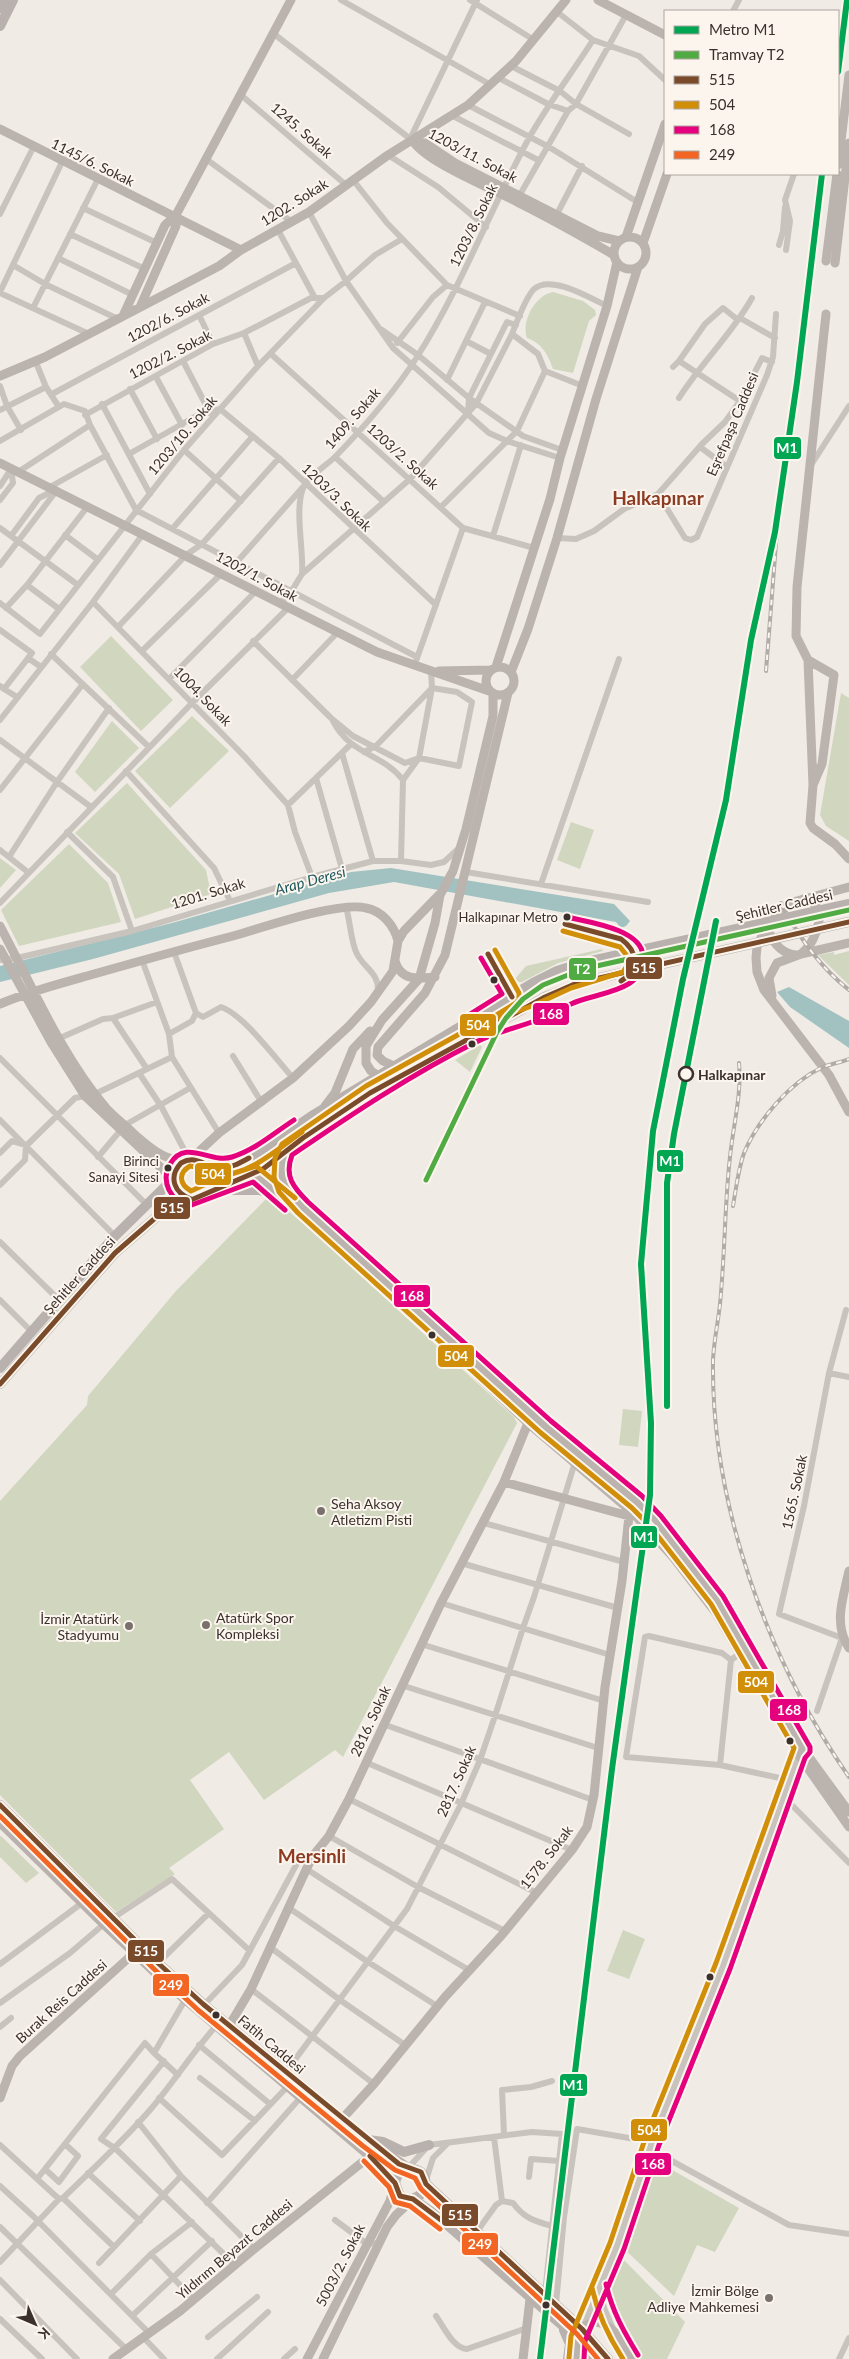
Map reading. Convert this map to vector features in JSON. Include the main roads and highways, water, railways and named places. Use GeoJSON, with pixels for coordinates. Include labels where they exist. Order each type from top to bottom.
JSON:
{"type":"FeatureCollection","features":[{"type":"Feature","properties":{"kind":"main road"},"geometry":{"type":"LineString","coordinates":[[0,8],[4,0]]}},
{"type":"Feature","properties":{"kind":"main road"},"geometry":{"type":"LineString","coordinates":[[0,26],[13,0]]}},
{"type":"Feature","properties":{"kind":"main road"},"geometry":{"type":"LineString","coordinates":[[120,318],[133,295],[165,225],[176,215],[291,0]]}},
{"type":"Feature","properties":{"kind":"main road","name":"1202. Sokak"},"geometry":{"type":"LineString","coordinates":[[0,376],[89,334],[219,266],[242,250],[309,212],[388,154],[453,116],[468,105],[511,66],[565,0]]}},
{"type":"Feature","properties":{"kind":"main road"},"geometry":{"type":"LineString","coordinates":[[598,0],[664,34]]}},
{"type":"Feature","properties":{"kind":"main road"},"geometry":{"type":"LineString","coordinates":[[839,157],[849,75]]}},
{"type":"Feature","properties":{"kind":"main road"},"geometry":{"type":"LineString","coordinates":[[398,941],[404,931],[440,895],[453,871],[493,716],[491,692],[486,677],[494,668],[534,548],[607,306],[615,247],[623,239],[638,203],[664,127]]}},
{"type":"Feature","properties":{"kind":"main road","name":"1145/6. Sokak"},"geometry":{"type":"LineString","coordinates":[[0,129],[33,148],[176,215],[242,250]]}},
{"type":"Feature","properties":{"kind":"main road","name":"1203/11. Sokak"},"geometry":{"type":"LineString","coordinates":[[413,140],[420,149],[450,168],[518,198]]}},
{"type":"Feature","properties":{"kind":"main road"},"geometry":{"type":"LineString","coordinates":[[837,175],[830,262],[849,143]]}},
{"type":"Feature","properties":{"kind":"main road"},"geometry":{"type":"LineString","coordinates":[[643,243],[667,175]]}},
{"type":"Feature","properties":{"kind":"main road"},"geometry":{"type":"LineString","coordinates":[[518,198],[615,258],[626,268],[638,267]]}},
{"type":"Feature","properties":{"kind":"main road"},"geometry":{"type":"LineString","coordinates":[[394,1066],[379,1058],[377,1055],[378,1047],[412,1011],[435,976],[444,955],[466,872],[508,693],[514,686],[511,672],[528,629],[557,538],[596,399],[638,267],[644,262],[646,254],[643,243],[638,238],[623,239],[598,236],[557,214],[518,198]]}},
{"type":"Feature","properties":{"kind":"main road"},"geometry":{"type":"LineString","coordinates":[[140,307],[176,226],[176,215]]}},
{"type":"Feature","properties":{"kind":"main road"},"geometry":{"type":"LineString","coordinates":[[826,314],[797,587],[796,636],[808,660],[812,785],[810,822],[821,835],[849,850]]}},
{"type":"Feature","properties":{"kind":"main road","name":"1202/1. Sokak"},"geometry":{"type":"LineString","coordinates":[[0,463],[377,652],[415,661],[431,671],[491,692]]}},
{"type":"Feature","properties":{"kind":"main road"},"geometry":{"type":"LineString","coordinates":[[808,660],[834,675],[822,764],[812,785]]}},
{"type":"Feature","properties":{"kind":"main road"},"geometry":{"type":"LineString","coordinates":[[431,671],[504,667],[511,672]]}},
{"type":"Feature","properties":{"kind":"main road"},"geometry":{"type":"LineString","coordinates":[[491,692],[500,696],[508,693]]}},
{"type":"Feature","properties":{"kind":"main road"},"geometry":{"type":"LineString","coordinates":[[835,844],[849,859]]}},
{"type":"Feature","properties":{"kind":"main road"},"geometry":{"type":"LineString","coordinates":[[849,887],[788,904],[773,919],[760,940],[756,958],[757,972],[762,987],[829,1075],[849,1112]]}},
{"type":"Feature","properties":{"kind":"main road"},"geometry":{"type":"LineString","coordinates":[[315,1114],[333,1097],[352,1050],[419,979],[435,923],[440,895]]}},
{"type":"Feature","properties":{"kind":"main road"},"geometry":{"type":"LineString","coordinates":[[799,955],[813,942],[819,921],[818,912],[813,903],[808,900],[800,900]]}},
{"type":"Feature","properties":{"kind":"main road","name":"Şehitler Caddesi"},"geometry":{"type":"LineString","coordinates":[[377,1076],[557,971],[582,963],[849,904]]}},
{"type":"Feature","properties":{"kind":"main road"},"geometry":{"type":"LineString","coordinates":[[0,1004],[29,989],[346,907],[364,907],[384,917],[396,931],[398,941],[393,971],[378,992],[349,1026],[293,1078],[262,1103],[219,1133],[188,1159]]}},
{"type":"Feature","properties":{"kind":"main road"},"geometry":{"type":"LineString","coordinates":[[773,919],[770,932],[772,940],[785,952],[799,955]]}},
{"type":"Feature","properties":{"kind":"main road","name":"Şehitler Caddesi"},"geometry":{"type":"LineString","coordinates":[[0,1384],[115,1253],[161,1213],[259,1171],[286,1150],[370,1093],[545,997],[586,981],[849,922]]}},
{"type":"Feature","properties":{"kind":"main road"},"geometry":{"type":"LineString","coordinates":[[0,926],[18,961],[52,1042],[85,1096],[155,1152],[206,1163],[220,1168],[242,1163],[252,1164],[546,1427],[637,1502],[656,1521],[717,1600],[800,1752],[849,1812]]}},
{"type":"Feature","properties":{"kind":"main road"},"geometry":{"type":"LineString","coordinates":[[774,1004],[768,982],[772,970],[781,960],[849,943]]}},
{"type":"Feature","properties":{"kind":"main road"},"geometry":{"type":"LineString","coordinates":[[0,949],[5,962],[29,989],[95,1094],[123,1128],[173,1179],[176,1190],[180,1195],[191,1199]]}},
{"type":"Feature","properties":{"kind":"main road"},"geometry":{"type":"LineString","coordinates":[[395,961],[401,973],[406,977],[419,979],[435,976]]}},
{"type":"Feature","properties":{"kind":"main road"},"geometry":{"type":"LineString","coordinates":[[382,1020],[370,1036],[364,1052],[366,1063],[377,1076],[382,1078],[398,1077]]}},
{"type":"Feature","properties":{"kind":"main road"},"geometry":{"type":"LineString","coordinates":[[242,1163],[315,1114],[377,1076]]}},
{"type":"Feature","properties":{"kind":"main road"},"geometry":{"type":"LineString","coordinates":[[281,1191],[280,1174],[286,1150]]}},
{"type":"Feature","properties":{"kind":"main road","name":"Şehitler Caddesi"},"geometry":{"type":"LineString","coordinates":[[2,1362],[32,1332],[115,1236],[173,1179],[178,1166],[188,1159]]}},
{"type":"Feature","properties":{"kind":"main road"},"geometry":{"type":"LineString","coordinates":[[206,1163],[213,1176],[211,1190],[281,1191],[528,1423],[632,1512],[673,1557],[716,1613],[739,1654],[849,1827]]}},
{"type":"Feature","properties":{"kind":"main road","name":"2816. Sokak"},"geometry":{"type":"LineString","coordinates":[[229,2026],[251,1989],[312,1858],[329,1836],[349,1799],[460,1563],[484,1523],[504,1482],[528,1423]]}},
{"type":"Feature","properties":{"kind":"main road","name":"1578. Sokak"},"geometry":{"type":"LineString","coordinates":[[342,2119],[374,2084],[436,2006],[537,1893],[572,1850],[587,1827],[593,1800],[604,1700],[629,1516],[564,1500],[504,1482]]}},
{"type":"Feature","properties":{"kind":"main road"},"geometry":{"type":"LineString","coordinates":[[849,1571],[839,1616],[842,1638],[849,1648]]}},
{"type":"Feature","properties":{"kind":"main road","name":"Fatih Caddesi"},"geometry":{"type":"LineString","coordinates":[[0,1805],[202,2008],[216,2026],[370,2156],[395,2183]]}},
{"type":"Feature","properties":{"kind":"main road"},"geometry":{"type":"LineString","coordinates":[[2,1828],[185,2000],[202,2008]]}},
{"type":"Feature","properties":{"kind":"main road"},"geometry":{"type":"LineString","coordinates":[[134,1953],[143,1953],[158,1963]]}},
{"type":"Feature","properties":{"kind":"main road","name":"Burak Reis Caddesi"},"geometry":{"type":"LineString","coordinates":[[1,2092],[12,2066],[20,2056],[134,1953]]}},
{"type":"Feature","properties":{"kind":"main road","name":"Fatih Caddesi"},"geometry":{"type":"LineString","coordinates":[[202,2008],[229,2026],[368,2140],[408,2168]]}},
{"type":"Feature","properties":{"kind":"main road"},"geometry":{"type":"LineString","coordinates":[[368,2140],[383,2142],[404,2152],[429,2145]]}},
{"type":"Feature","properties":{"kind":"main road","name":"Yıldırım Beyazıt Caddesi"},"geometry":{"type":"LineString","coordinates":[[116,2358],[194,2300],[370,2156]]}},
{"type":"Feature","properties":{"kind":"main road"},"geometry":{"type":"LineString","coordinates":[[595,2359],[561,2325],[436,2215],[413,2199],[400,2196],[395,2183],[398,2174],[408,2168],[421,2172],[426,2184],[545,2293],[582,2329],[608,2359]]}},
{"type":"Feature","properties":{"kind":"main road","name":"5003/2. Sokak"},"geometry":{"type":"LineString","coordinates":[[307,2359],[390,2201],[395,2183]]}},
{"type":"Feature","properties":{"kind":"main road"},"geometry":{"type":"LineString","coordinates":[[413,2199],[422,2194],[426,2184]]}},
{"type":"Feature","properties":{"kind":"main road","name":"5003/2. Sokak"},"geometry":{"type":"LineString","coordinates":[[323,2359],[378,2243],[396,2215],[413,2199]]}},
{"type":"Feature","properties":{"kind":"main road"},"geometry":{"type":"LineString","coordinates":[[522,2359],[530,2299]]}},
{"type":"Feature","properties":{"kind":"main road"},"geometry":{"type":"LineString","coordinates":[[576,2359],[582,2329],[589,2324],[598,2323],[613,2329],[629,2356]]}},
{"type":"Feature","properties":{"kind":"main road"},"geometry":{"type":"LineString","coordinates":[[561,2325],[570,2344],[568,2359]]}},
{"type":"Feature","properties":{"kind":"main road"},"geometry":{"type":"LineString","coordinates":[[568,2359],[578,2342]]}},
{"type":"Feature","properties":{"kind":"water"},"geometry":{"type":"Polygon","coordinates":[[[391,868],[614,904],[630,921],[621,928],[616,922],[394,882],[329,893],[93,959],[0,982],[0,966],[172,923],[351,872],[391,868]]]}},
{"type":"Feature","properties":{"kind":"water"},"geometry":{"type":"Polygon","coordinates":[[[789,987],[849,1021],[849,1048],[790,1007],[777,992],[789,987]]]}},
{"type":"Feature","properties":{"kind":"railway"},"geometry":{"type":"LineString","coordinates":[[839,47],[845,0]]}},
{"type":"Feature","properties":{"kind":"railway"},"geometry":{"type":"LineString","coordinates":[[766,671],[777,531],[823,175]]}},
{"type":"Feature","properties":{"kind":"railway"},"geometry":{"type":"LineString","coordinates":[[781,903],[810,950],[838,981],[849,990]]}},
{"type":"Feature","properties":{"kind":"railway"},"geometry":{"type":"LineString","coordinates":[[733,1206],[744,1153],[766,1115],[799,1082],[823,1067],[849,1059]]}},
{"type":"Feature","properties":{"kind":"railway"},"geometry":{"type":"LineString","coordinates":[[739,1063],[738,1098],[728,1174],[720,1301],[713,1360],[715,1414],[722,1469],[734,1524],[750,1578],[769,1631],[793,1682],[820,1731],[849,1777]]}},
{"type":"Feature","properties":{"kind":"metro line","name":"M1"},"geometry":{"type":"LineString","coordinates":[[839,64],[847,0]]}},
{"type":"Feature","properties":{"kind":"metro line","name":"M1"},"geometry":{"type":"LineString","coordinates":[[540,2359],[612,1769],[650,1495],[651,1423],[641,1264],[653,1131],[683,979],[726,800],[751,640],[775,532],[797,382],[822,175]]}},
{"type":"Feature","properties":{"kind":"metro line","name":"M1"},"geometry":{"type":"LineString","coordinates":[[667,1406],[667,1183],[674,1134],[716,921]]}},
{"type":"Feature","properties":{"kind":"tram line","name":"T2"},"geometry":{"type":"LineString","coordinates":[[426,1180],[497,1032],[506,1018],[523,999],[543,985],[583,969],[849,910]]}},
{"type":"Feature","properties":{"kind":"place","name":"Halkapınar Metro"},"geometry":{"type":"Point","coordinates":[567,917]}},
{"type":"Feature","properties":{"kind":"place","name":"Halkapınar"},"geometry":{"type":"Point","coordinates":[686,1074]}},
{"type":"Feature","properties":{"kind":"place","name":"Birinci Sanayi Sitesi"},"geometry":{"type":"Point","coordinates":[168,1168]}},
{"type":"Feature","properties":{"kind":"place","name":"Seha Aksoy Atletizm Pisti"},"geometry":{"type":"Point","coordinates":[321,1511]}},
{"type":"Feature","properties":{"kind":"place","name":"Atatürk Spor Kompleksi"},"geometry":{"type":"Point","coordinates":[206,1625]}},
{"type":"Feature","properties":{"kind":"place","name":"İzmir Atatürk Stadyumu"},"geometry":{"type":"Point","coordinates":[129,1626]}},
{"type":"Feature","properties":{"kind":"place","name":"İzmir Bölge Adliye Mahkemesi"},"geometry":{"type":"Point","coordinates":[769,2298]}},
{"type":"Feature","properties":{"kind":"district","name":"Halkapınar"},"geometry":{"type":"Point","coordinates":[658,497]}},
{"type":"Feature","properties":{"kind":"district","name":"Mersinli"},"geometry":{"type":"Point","coordinates":[312,1855]}},
{"type":"Feature","properties":{"kind":"water label","name":"Arap Deresi"},"geometry":{"type":"Point","coordinates":[310,880]}}]}
